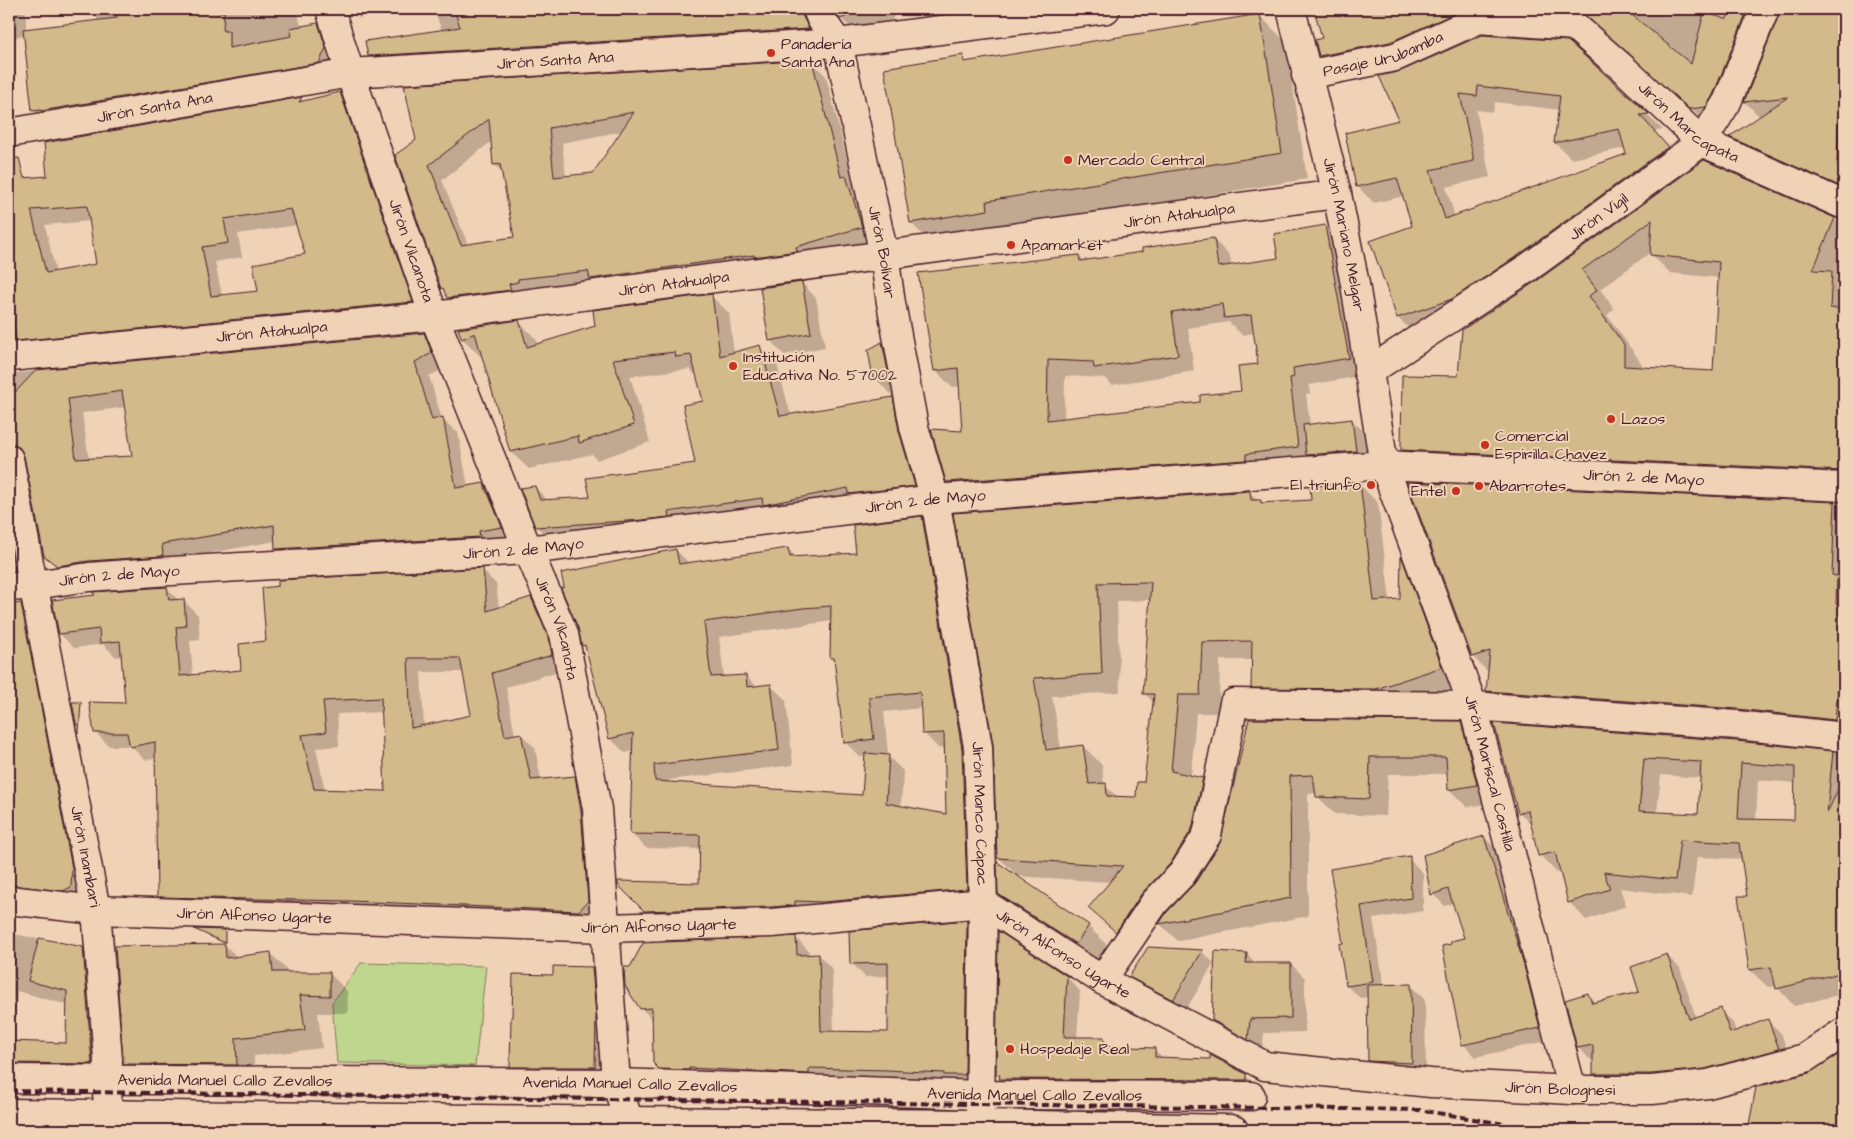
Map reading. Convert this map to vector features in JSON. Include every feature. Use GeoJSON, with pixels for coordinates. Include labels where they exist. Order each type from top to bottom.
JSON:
{"type":"FeatureCollection","features":[{"type":"Feature","properties":{"kind":"street","name":"Jirón Vilcanota"},"geometry":{"type":"LineString","coordinates":[[330,9],[350,73],[434,316],[528,550],[564,634],[597,809],[616,1083],[630,1126]]}},
{"type":"Feature","properties":{"kind":"street","name":"Jirón Bolívar"},"geometry":{"type":"LineString","coordinates":[[817,9],[821,19],[838,43],[884,255],[914,427],[935,499]]}},
{"type":"Feature","properties":{"kind":"street","name":"Jirón Santa Ana"},"geometry":{"type":"LineString","coordinates":[[9,133],[350,73],[838,43],[1106,9]]}},
{"type":"Feature","properties":{"kind":"street","name":"Jirón Mariano Melgar"},"geometry":{"type":"LineString","coordinates":[[1290,9],[1337,194],[1355,284],[1384,465]]}},
{"type":"Feature","properties":{"kind":"street","name":"Jirón Marcapata"},"geometry":{"type":"LineString","coordinates":[[1555,9],[1628,72],[1702,142],[1844,205]]}},
{"type":"Feature","properties":{"kind":"street","name":"Jirón Vigil"},"geometry":{"type":"LineString","coordinates":[[1368,372],[1529,267],[1702,142],[1728,102],[1765,9]]}},
{"type":"Feature","properties":{"kind":"street","name":"Pasaje Urubamba"},"geometry":{"type":"LineString","coordinates":[[1306,75],[1395,56],[1479,19],[1575,26]]}},
{"type":"Feature","properties":{"kind":"street","name":"Jirón Atahualpa"},"geometry":{"type":"LineString","coordinates":[[9,357],[434,316],[1337,194]]}},
{"type":"Feature","properties":{"kind":"street","name":"Jirón Inambari"},"geometry":{"type":"LineString","coordinates":[[9,459],[21,586],[96,910],[108,1058],[107,1080],[112,1122]]}},
{"type":"Feature","properties":{"kind":"street","name":"Jirón 2 de Mayo"},"geometry":{"type":"LineString","coordinates":[[21,586],[89,577],[155,572],[528,550],[935,499],[1384,465],[1843,494]]}},
{"type":"Feature","properties":{"kind":"street","name":"Jirón Mariscal Castilla"},"geometry":{"type":"LineString","coordinates":[[1384,465],[1473,706],[1572,1090]]}},
{"type":"Feature","properties":{"kind":"street","name":"Jirón Manco Cápac"},"geometry":{"type":"LineString","coordinates":[[935,499],[978,747],[983,903],[982,1095],[979,1127]]}},
{"type":"Feature","properties":{"kind":"street"},"geometry":{"type":"LineString","coordinates":[[1102,980],[1155,902],[1182,874],[1207,835],[1234,702],[1473,706],[1737,725],[1844,736]]}},
{"type":"Feature","properties":{"kind":"street","name":"Jirón Alfonso Ugarte"},"geometry":{"type":"LineString","coordinates":[[9,900],[96,910],[606,928],[772,923],[983,903],[1102,980],[1265,1066]]}},
{"type":"Feature","properties":{"kind":"street","name":"Jirón Bolognesi"},"geometry":{"type":"LineString","coordinates":[[1265,1066],[1431,1083],[1572,1090],[1652,1090],[1708,1084],[1804,1058],[1844,1032]]}},
{"type":"Feature","properties":{"kind":"street"},"geometry":{"type":"LineString","coordinates":[[1232,1130],[1240,1108],[1251,1096],[1265,1066]]}},
{"type":"Feature","properties":{"kind":"street","name":"Avenida Manuel Callo Zevallos"},"geometry":{"type":"LineString","coordinates":[[9,1079],[616,1083],[982,1095],[1251,1096]]}},
{"type":"Feature","properties":{"kind":"street","name":"Avenida Manuel Callo Zevallos"},"geometry":{"type":"LineString","coordinates":[[9,1113],[112,1122],[1232,1130]]}},
{"type":"Feature","properties":{"kind":"green space"},"geometry":{"type":"Polygon","coordinates":[[[361,963],[486,966],[475,1066],[337,1063],[332,1003],[361,963]]]}},
{"type":"Feature","properties":{"kind":"building"},"geometry":{"type":"Polygon","coordinates":[[[115,9],[224,12],[223,31],[229,31],[229,48],[292,36],[290,28],[318,23],[326,48],[319,63],[32,111],[23,29],[117,18],[115,9]]]}},
{"type":"Feature","properties":{"kind":"building"},"geometry":{"type":"Polygon","coordinates":[[[454,9],[631,9],[631,13],[692,9],[802,9],[802,15],[809,29],[368,56],[365,41],[460,27],[454,9]]]}},
{"type":"Feature","properties":{"kind":"building"},"geometry":{"type":"Polygon","coordinates":[[[834,9],[863,9],[863,10],[840,19],[834,9]]]}},
{"type":"Feature","properties":{"kind":"building"},"geometry":{"type":"Polygon","coordinates":[[[1314,9],[1464,9],[1390,42],[1319,56],[1315,40],[1322,38],[1314,9]]]}},
{"type":"Feature","properties":{"kind":"building"},"geometry":{"type":"Polygon","coordinates":[[[1578,9],[1625,9],[1691,64],[1704,13],[1727,19],[1729,9],[1748,9],[1713,95],[1706,107],[1689,109],[1578,9]]]}},
{"type":"Feature","properties":{"kind":"building"},"geometry":{"type":"Polygon","coordinates":[[[1780,9],[1844,9],[1844,110],[1839,110],[1837,162],[1844,166],[1844,188],[1729,137],[1788,97],[1744,102],[1780,9]]]}},
{"type":"Feature","properties":{"kind":"building"},"geometry":{"type":"Polygon","coordinates":[[[1260,14],[1282,153],[987,201],[988,210],[910,223],[884,68],[963,55],[964,62],[1260,14]]]}},
{"type":"Feature","properties":{"kind":"building"},"geometry":{"type":"Polygon","coordinates":[[[1482,35],[1568,41],[1649,114],[1640,115],[1668,147],[1520,254],[1452,299],[1397,318],[1370,241],[1412,226],[1397,178],[1356,187],[1345,133],[1399,120],[1379,76],[1401,71],[1482,35]],[[1478,86],[1477,96],[1460,94],[1474,161],[1430,170],[1445,219],[1626,154],[1619,129],[1554,143],[1560,96],[1478,86]]]}},
{"type":"Feature","properties":{"kind":"building"},"geometry":{"type":"Polygon","coordinates":[[[812,60],[841,177],[846,176],[862,227],[796,247],[797,251],[754,257],[754,255],[590,279],[588,271],[518,279],[518,282],[509,284],[511,290],[447,298],[443,288],[441,289],[395,155],[416,140],[404,85],[812,60]],[[634,112],[549,128],[554,177],[593,173],[634,112]],[[489,119],[429,165],[461,245],[514,237],[500,164],[493,165],[489,119]]]}},
{"type":"Feature","properties":{"kind":"building"},"geometry":{"type":"Polygon","coordinates":[[[340,92],[413,302],[16,341],[12,303],[9,304],[9,159],[19,158],[24,178],[47,176],[44,143],[302,97],[299,102],[340,92]],[[87,206],[31,210],[46,273],[96,264],[87,206]],[[291,209],[224,219],[228,243],[202,247],[211,296],[258,291],[253,264],[305,254],[291,209]]]}},
{"type":"Feature","properties":{"kind":"building"},"geometry":{"type":"Polygon","coordinates":[[[1704,160],[1835,218],[1813,270],[1832,271],[1830,308],[1844,309],[1844,471],[1401,450],[1402,375],[1458,376],[1462,330],[1538,280],[1704,160]],[[1652,220],[1582,270],[1597,290],[1589,296],[1624,345],[1624,366],[1713,371],[1719,262],[1650,255],[1652,220]]]}},
{"type":"Feature","properties":{"kind":"building"},"geometry":{"type":"Polygon","coordinates":[[[1325,225],[1349,358],[1293,368],[1294,377],[1290,378],[1298,447],[1246,454],[1246,460],[946,482],[931,429],[962,431],[958,368],[934,371],[918,273],[1079,255],[1080,261],[1142,252],[1142,248],[1214,238],[1218,267],[1278,258],[1274,234],[1325,225]],[[1222,304],[1172,312],[1178,355],[1094,368],[1093,362],[1048,360],[1047,420],[1200,402],[1200,395],[1241,391],[1238,366],[1258,364],[1251,315],[1224,318],[1222,304]]]}},
{"type":"Feature","properties":{"kind":"building"},"geometry":{"type":"Polygon","coordinates":[[[802,282],[811,333],[769,341],[760,288],[802,282]]]}},
{"type":"Feature","properties":{"kind":"building"},"geometry":{"type":"Polygon","coordinates":[[[712,294],[720,356],[760,345],[780,416],[893,397],[899,431],[915,486],[849,494],[848,488],[763,505],[762,498],[668,512],[669,517],[535,527],[520,488],[535,486],[540,500],[590,497],[586,478],[695,463],[683,405],[703,401],[691,355],[676,357],[675,352],[613,359],[634,425],[579,443],[578,436],[510,452],[475,333],[462,339],[458,329],[519,320],[527,347],[595,326],[593,310],[712,294]]]}},
{"type":"Feature","properties":{"kind":"building"},"geometry":{"type":"Polygon","coordinates":[[[424,333],[432,353],[415,362],[432,420],[443,417],[456,488],[484,483],[502,527],[479,531],[480,537],[275,549],[274,525],[162,544],[163,556],[88,561],[57,566],[44,556],[24,456],[20,448],[15,444],[9,444],[9,399],[36,370],[424,333]],[[122,391],[68,399],[76,459],[132,456],[122,391]]]}},
{"type":"Feature","properties":{"kind":"building"},"geometry":{"type":"Polygon","coordinates":[[[882,342],[889,376],[873,378],[868,350],[882,342]]]}},
{"type":"Feature","properties":{"kind":"building"},"geometry":{"type":"Polygon","coordinates":[[[1352,419],[1356,451],[1306,455],[1303,425],[1352,419]]]}},
{"type":"Feature","properties":{"kind":"building"},"geometry":{"type":"Polygon","coordinates":[[[1360,482],[1374,601],[1400,599],[1401,555],[1442,667],[1376,689],[1251,688],[1252,641],[1202,642],[1200,695],[1178,695],[1171,771],[1203,778],[1192,829],[1170,864],[1142,893],[1116,932],[1088,908],[1123,866],[997,858],[993,744],[953,513],[1250,491],[1251,500],[1261,500],[1261,503],[1311,500],[1310,486],[1360,482]],[[1151,582],[1098,583],[1102,674],[1034,678],[1046,750],[1083,745],[1089,784],[1106,783],[1107,796],[1136,797],[1137,782],[1144,782],[1154,694],[1143,694],[1151,582]]]}},
{"type":"Feature","properties":{"kind":"building"},"geometry":{"type":"Polygon","coordinates":[[[1407,482],[1835,502],[1832,575],[1837,576],[1836,604],[1839,604],[1841,657],[1835,720],[1738,709],[1486,691],[1490,651],[1472,657],[1407,482]]]}},
{"type":"Feature","properties":{"kind":"building"},"geometry":{"type":"Polygon","coordinates":[[[922,516],[962,749],[967,889],[823,902],[795,901],[795,905],[771,907],[644,911],[618,885],[618,881],[699,883],[700,835],[630,834],[633,733],[609,739],[585,645],[582,646],[578,628],[561,588],[564,587],[561,573],[676,549],[679,564],[788,548],[790,557],[856,553],[853,525],[922,516]],[[831,606],[803,608],[704,622],[711,677],[746,675],[747,687],[771,684],[779,750],[654,765],[655,781],[862,795],[865,753],[889,755],[886,803],[946,814],[944,733],[922,734],[920,692],[869,697],[874,739],[844,743],[834,658],[830,658],[831,606]]]}},
{"type":"Feature","properties":{"kind":"building"},"geometry":{"type":"Polygon","coordinates":[[[9,540],[13,560],[9,565],[9,540]]]}},
{"type":"Feature","properties":{"kind":"building"},"geometry":{"type":"Polygon","coordinates":[[[483,568],[487,611],[531,597],[549,639],[552,655],[492,673],[505,736],[521,733],[531,780],[575,776],[581,811],[588,901],[579,911],[350,901],[157,897],[155,742],[130,747],[127,733],[94,733],[89,702],[125,703],[120,641],[100,643],[99,629],[59,634],[52,600],[95,595],[92,592],[167,587],[169,600],[184,599],[186,626],[176,627],[180,676],[241,670],[239,644],[266,641],[262,588],[278,586],[278,580],[483,568]],[[408,658],[411,728],[471,715],[460,658],[408,658]],[[381,698],[323,701],[326,732],[302,735],[314,789],[385,791],[381,698]]]}},
{"type":"Feature","properties":{"kind":"building"},"geometry":{"type":"Polygon","coordinates":[[[21,603],[72,868],[71,887],[63,891],[9,885],[9,605],[21,603]]]}},
{"type":"Feature","properties":{"kind":"building"},"geometry":{"type":"Polygon","coordinates":[[[72,702],[81,702],[79,733],[78,733],[72,702]]]}},
{"type":"Feature","properties":{"kind":"building"},"geometry":{"type":"Polygon","coordinates":[[[1249,719],[1461,721],[1477,785],[1448,790],[1446,757],[1370,757],[1369,799],[1316,797],[1313,775],[1290,776],[1291,898],[1159,924],[1167,912],[1195,883],[1220,843],[1249,719]]]}},
{"type":"Feature","properties":{"kind":"building"},"geometry":{"type":"Polygon","coordinates":[[[1494,723],[1736,741],[1833,751],[1827,813],[1844,777],[1844,972],[1776,989],[1771,967],[1749,970],[1738,896],[1747,896],[1739,843],[1680,840],[1675,880],[1604,872],[1610,889],[1568,903],[1555,852],[1538,856],[1528,810],[1518,813],[1494,723]],[[1644,759],[1639,811],[1698,814],[1701,762],[1644,759]],[[1741,763],[1738,819],[1794,820],[1795,767],[1741,763]]]}},
{"type":"Feature","properties":{"kind":"building"},"geometry":{"type":"Polygon","coordinates":[[[1484,836],[1522,958],[1540,1028],[1462,1045],[1442,946],[1451,944],[1451,941],[1464,938],[1448,889],[1431,895],[1423,855],[1484,836]]]}},
{"type":"Feature","properties":{"kind":"building"},"geometry":{"type":"Polygon","coordinates":[[[1410,856],[1411,898],[1361,906],[1373,982],[1346,986],[1339,944],[1343,943],[1330,869],[1410,856]]]}},
{"type":"Feature","properties":{"kind":"building"},"geometry":{"type":"Polygon","coordinates":[[[997,862],[1089,925],[1076,944],[998,894],[997,862]]]}},
{"type":"Feature","properties":{"kind":"building"},"geometry":{"type":"Polygon","coordinates":[[[967,920],[965,1075],[809,1068],[809,1074],[689,1068],[689,1070],[659,1069],[653,1063],[652,1008],[640,1009],[625,986],[624,967],[630,967],[643,943],[796,936],[797,955],[819,954],[821,1031],[888,1032],[888,963],[850,964],[849,931],[967,920]]]}},
{"type":"Feature","properties":{"kind":"building"},"geometry":{"type":"Polygon","coordinates":[[[194,929],[225,930],[225,943],[194,929]]]}},
{"type":"Feature","properties":{"kind":"building"},"geometry":{"type":"Polygon","coordinates":[[[998,931],[1067,976],[1064,1037],[1104,1037],[1104,1046],[1155,1048],[1155,1057],[1210,1059],[1210,1055],[1246,1074],[1246,1080],[999,1079],[1000,1075],[996,1075],[998,931]]]}},
{"type":"Feature","properties":{"kind":"building"},"geometry":{"type":"Polygon","coordinates":[[[39,938],[83,947],[92,1064],[9,1063],[9,1041],[66,1043],[67,991],[28,981],[39,938]]]}},
{"type":"Feature","properties":{"kind":"building"},"geometry":{"type":"Polygon","coordinates":[[[225,944],[226,958],[271,952],[273,972],[330,972],[330,996],[300,995],[305,1030],[236,1038],[237,1065],[123,1064],[115,946],[225,944]]]}},
{"type":"Feature","properties":{"kind":"building"},"geometry":{"type":"Polygon","coordinates":[[[1148,947],[1203,950],[1173,1000],[1129,977],[1148,947]]]}},
{"type":"Feature","properties":{"kind":"building"},"geometry":{"type":"Polygon","coordinates":[[[1215,951],[1247,953],[1246,963],[1291,963],[1291,1018],[1250,1019],[1248,1040],[1212,1020],[1215,951]]]}},
{"type":"Feature","properties":{"kind":"building"},"geometry":{"type":"Polygon","coordinates":[[[1667,954],[1689,1019],[1721,1008],[1730,1033],[1768,1019],[1779,1049],[1705,1069],[1651,1074],[1593,1074],[1593,1045],[1577,1048],[1565,1000],[1588,993],[1592,1003],[1639,992],[1631,967],[1667,954]]]}},
{"type":"Feature","properties":{"kind":"building"},"geometry":{"type":"Polygon","coordinates":[[[553,966],[592,967],[596,1016],[595,1067],[510,1067],[513,974],[553,975],[553,966]]]}},
{"type":"Feature","properties":{"kind":"building"},"geometry":{"type":"Polygon","coordinates":[[[1411,984],[1412,1063],[1368,1061],[1367,985],[1411,984]]]}},
{"type":"Feature","properties":{"kind":"building"},"geometry":{"type":"Polygon","coordinates":[[[1844,1051],[1844,1130],[1748,1130],[1756,1087],[1809,1073],[1844,1051]]]}},
{"type":"Feature","properties":{"kind":"railway"},"geometry":{"type":"LineString","coordinates":[[9,1091],[1419,1110],[1541,1130]]}},
{"type":"Feature","properties":{"kind":"place","name":"Panadería Santa Ana"},"geometry":{"type":"Point","coordinates":[771,53]}},
{"type":"Feature","properties":{"kind":"place","name":"Mercado Central"},"geometry":{"type":"Point","coordinates":[1068,160]}},
{"type":"Feature","properties":{"kind":"place","name":"Apamarket"},"geometry":{"type":"Point","coordinates":[1011,245]}},
{"type":"Feature","properties":{"kind":"place","name":"Institución Educativa No. 57002"},"geometry":{"type":"Point","coordinates":[733,366]}},
{"type":"Feature","properties":{"kind":"place","name":"Lazos"},"geometry":{"type":"Point","coordinates":[1611,419]}},
{"type":"Feature","properties":{"kind":"place","name":"Comercial Espirilla Chavez"},"geometry":{"type":"Point","coordinates":[1485,445]}},
{"type":"Feature","properties":{"kind":"place","name":"El triunfo"},"geometry":{"type":"Point","coordinates":[1371,485]}},
{"type":"Feature","properties":{"kind":"place","name":"Abarrotes"},"geometry":{"type":"Point","coordinates":[1479,486]}},
{"type":"Feature","properties":{"kind":"place","name":"Entel"},"geometry":{"type":"Point","coordinates":[1456,491]}},
{"type":"Feature","properties":{"kind":"place","name":"Hospedaje Real"},"geometry":{"type":"Point","coordinates":[1010,1049]}}]}
